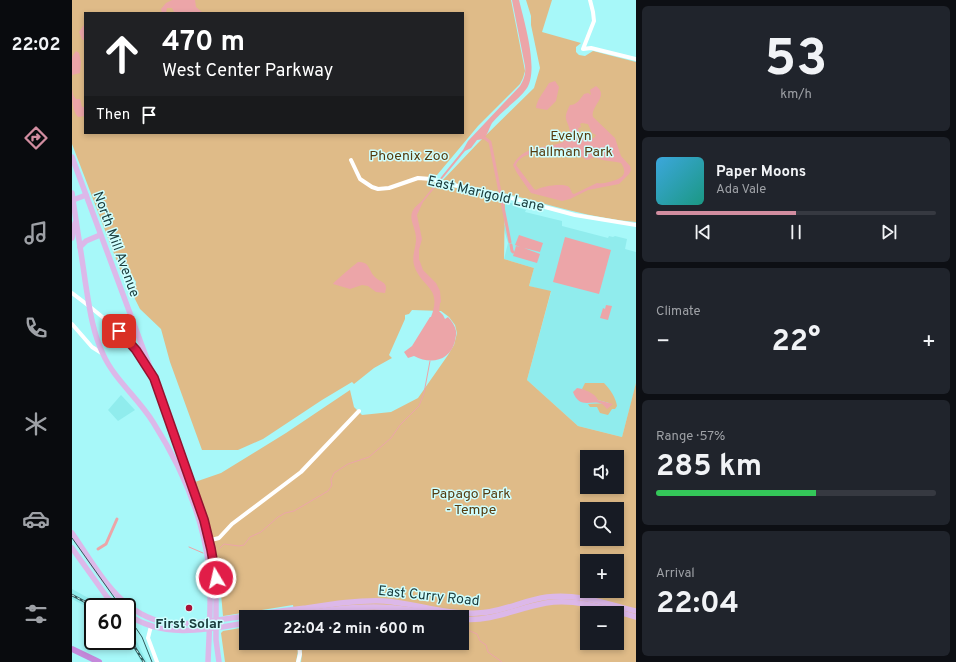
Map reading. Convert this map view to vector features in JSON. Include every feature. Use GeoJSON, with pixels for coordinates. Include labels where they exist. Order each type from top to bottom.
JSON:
{"type":"FeatureCollection","features":[{"type":"Feature","properties":{"kind":"highway"},"geometry":{"type":"LineString","coordinates":[[72,649],[98,662]]}},
{"type":"Feature","properties":{"kind":"highway"},"geometry":{"type":"LineString","coordinates":[[72,652],[98,662]]}},
{"type":"Feature","properties":{"kind":"main road","name":"North Mill Avenue"},"geometry":{"type":"LineString","coordinates":[[72,157],[154,378],[202,514],[216,578],[216,628],[219,662]]}},
{"type":"Feature","properties":{"kind":"main road","name":"North Mill Avenue"},"geometry":{"type":"LineString","coordinates":[[72,193],[90,312],[97,340],[112,369],[153,421],[168,446],[183,475],[207,541],[210,621],[208,662]]}},
{"type":"Feature","properties":{"kind":"main road"},"geometry":{"type":"LineString","coordinates":[[73,200],[86,195]]}},
{"type":"Feature","properties":{"kind":"main road"},"geometry":{"type":"LineString","coordinates":[[72,238],[76,217]]}},
{"type":"Feature","properties":{"kind":"main road"},"geometry":{"type":"LineString","coordinates":[[80,248],[86,241],[100,235]]}},
{"type":"Feature","properties":{"kind":"main road"},"geometry":{"type":"LineString","coordinates":[[168,446],[176,440]]}},
{"type":"Feature","properties":{"kind":"main road","name":"East Curry Road"},"geometry":{"type":"LineString","coordinates":[[72,533],[114,593],[130,608],[147,617],[170,623],[186,624],[239,618]]}},
{"type":"Feature","properties":{"kind":"main road"},"geometry":{"type":"LineString","coordinates":[[72,548],[108,598]]}},
{"type":"Feature","properties":{"kind":"main road","name":"East Curry Road"},"geometry":{"type":"LineString","coordinates":[[469,613],[494,611],[546,597],[568,596],[599,602],[636,612]]}},
{"type":"Feature","properties":{"kind":"main road","name":"East Curry Road"},"geometry":{"type":"LineString","coordinates":[[311,610],[348,602],[384,601],[444,610]]}},
{"type":"Feature","properties":{"kind":"main road","name":"East Curry Road"},"geometry":{"type":"LineString","coordinates":[[469,620],[495,617],[537,605],[558,602],[584,604],[636,617]]}},
{"type":"Feature","properties":{"kind":"main road","name":"East Curry Road"},"geometry":{"type":"LineString","coordinates":[[330,610],[374,607],[410,610]]}},
{"type":"Feature","properties":{"kind":"main road"},"geometry":{"type":"LineString","coordinates":[[136,619],[151,626],[178,630],[216,628],[239,624]]}},
{"type":"Feature","properties":{"kind":"street"},"geometry":{"type":"LineString","coordinates":[[590,0],[594,21],[583,49],[592,48],[636,59]]}},
{"type":"Feature","properties":{"kind":"street","name":"East Marigold Lane"},"geometry":{"type":"LineString","coordinates":[[351,160],[360,179],[372,188],[389,188],[418,178],[431,179],[492,192],[575,215],[636,225]]}},
{"type":"Feature","properties":{"kind":"street"},"geometry":{"type":"LineString","coordinates":[[72,293],[111,323],[139,355],[154,378]]}},
{"type":"Feature","properties":{"kind":"street"},"geometry":{"type":"LineString","coordinates":[[72,324],[92,347],[103,354]]}},
{"type":"Feature","properties":{"kind":"street"},"geometry":{"type":"LineString","coordinates":[[207,541],[219,538],[232,524],[301,472],[359,411]]}},
{"type":"Feature","properties":{"kind":"street"},"geometry":{"type":"LineString","coordinates":[[151,626],[148,638],[156,662]]}},
{"type":"Feature","properties":{"kind":"street"},"geometry":{"type":"LineString","coordinates":[[298,662],[300,650]]}},
{"type":"Feature","properties":{"kind":"shaded area"},"geometry":{"type":"Polygon","coordinates":[[[172,0],[195,0],[196,7],[202,12],[174,12],[172,8],[167,8],[166,12],[162,12],[161,9],[166,3],[172,0]]]}},
{"type":"Feature","properties":{"kind":"shaded area"},"geometry":{"type":"Polygon","coordinates":[[[512,0],[519,0],[527,32],[532,69],[527,88],[492,123],[484,139],[477,140],[471,148],[465,151],[423,202],[417,215],[422,239],[419,250],[419,259],[423,270],[436,283],[440,291],[441,302],[439,311],[445,319],[448,317],[455,327],[455,341],[449,353],[439,359],[427,360],[414,356],[408,358],[404,352],[412,346],[431,317],[434,307],[433,294],[419,275],[414,264],[413,258],[416,235],[411,216],[412,212],[463,150],[468,141],[523,81],[525,66],[512,0]]]}},
{"type":"Feature","properties":{"kind":"shaded area"},"geometry":{"type":"Polygon","coordinates":[[[84,25],[84,40],[82,39],[79,32],[84,25]]]}},
{"type":"Feature","properties":{"kind":"shaded area"},"geometry":{"type":"Polygon","coordinates":[[[76,51],[79,53],[81,62],[80,73],[72,75],[72,57],[76,51]]]}},
{"type":"Feature","properties":{"kind":"shaded area"},"geometry":{"type":"Polygon","coordinates":[[[555,81],[559,87],[556,101],[547,110],[536,108],[539,99],[549,83],[555,81]]]}},
{"type":"Feature","properties":{"kind":"shaded area"},"geometry":{"type":"Polygon","coordinates":[[[596,86],[600,90],[601,94],[594,109],[593,117],[615,138],[621,156],[630,166],[631,170],[629,174],[619,184],[588,190],[570,199],[562,201],[531,193],[513,165],[519,157],[526,152],[558,144],[564,141],[570,132],[566,117],[570,105],[580,100],[584,94],[588,93],[591,95],[590,90],[596,86]],[[580,124],[581,127],[578,128],[580,135],[586,139],[594,138],[596,135],[592,133],[588,124],[580,124]],[[569,151],[561,154],[542,152],[529,154],[519,160],[516,165],[536,190],[548,186],[563,185],[569,187],[574,194],[597,183],[604,183],[620,178],[624,173],[621,163],[595,157],[587,160],[574,152],[569,151]]]}},
{"type":"Feature","properties":{"kind":"shaded area"},"geometry":{"type":"Polygon","coordinates":[[[72,89],[73,95],[76,99],[80,99],[82,107],[84,107],[84,116],[78,117],[73,104],[72,89]]]}},
{"type":"Feature","properties":{"kind":"shaded area"},"geometry":{"type":"Polygon","coordinates":[[[500,202],[516,204],[516,207],[526,210],[525,212],[562,221],[562,226],[608,238],[609,236],[615,236],[627,239],[625,249],[636,252],[636,384],[622,437],[578,426],[527,380],[551,292],[529,286],[534,268],[504,259],[508,243],[503,226],[505,225],[500,202]]]}},
{"type":"Feature","properties":{"kind":"shaded area"},"geometry":{"type":"Polygon","coordinates":[[[519,235],[543,243],[540,252],[524,248],[540,254],[537,263],[513,256],[516,246],[520,247],[515,245],[519,235]]]}},
{"type":"Feature","properties":{"kind":"shaded area"},"geometry":{"type":"Polygon","coordinates":[[[565,237],[611,250],[599,294],[553,282],[565,237]]]}},
{"type":"Feature","properties":{"kind":"shaded area"},"geometry":{"type":"Polygon","coordinates":[[[358,262],[365,263],[374,276],[385,284],[385,293],[376,292],[368,286],[362,285],[350,289],[333,284],[358,262]]]}},
{"type":"Feature","properties":{"kind":"shaded area"},"geometry":{"type":"Polygon","coordinates":[[[606,305],[612,306],[608,320],[600,318],[603,308],[605,309],[606,305]]]}},
{"type":"Feature","properties":{"kind":"shaded area"},"geometry":{"type":"Polygon","coordinates":[[[577,388],[592,393],[598,400],[613,404],[607,409],[603,404],[579,401],[573,392],[577,388]]]}},
{"type":"Feature","properties":{"kind":"shaded area"},"geometry":{"type":"Polygon","coordinates":[[[121,395],[135,410],[118,421],[108,410],[121,395]]]}},
{"type":"Feature","properties":{"kind":"shaded area"},"geometry":{"type":"Polygon","coordinates":[[[72,589],[88,598],[84,598],[84,605],[72,599],[72,589]]]}},
{"type":"Feature","properties":{"kind":"shaded area"},"geometry":{"type":"Polygon","coordinates":[[[136,640],[147,662],[141,662],[134,650],[136,650],[136,640]]]}},
{"type":"Feature","properties":{"kind":"green space"},"geometry":{"type":"Polygon","coordinates":[[[72,0],[511,0],[525,71],[523,78],[520,84],[478,126],[432,181],[442,185],[505,198],[504,259],[534,268],[529,286],[551,291],[527,380],[578,426],[622,437],[636,383],[636,662],[301,662],[302,650],[469,650],[469,610],[294,610],[293,605],[261,610],[239,610],[239,613],[223,616],[219,571],[209,526],[195,482],[221,473],[286,433],[350,390],[354,407],[362,415],[391,412],[418,398],[454,345],[457,333],[455,325],[449,317],[441,311],[412,310],[409,314],[405,315],[405,319],[389,355],[392,358],[374,368],[354,384],[352,382],[322,400],[263,439],[238,450],[202,450],[170,362],[161,329],[140,309],[134,297],[136,282],[130,272],[121,272],[72,144],[72,0]]]}},
{"type":"Feature","properties":{"kind":"green space","name":"Evelyn Hallman Park"},"geometry":{"type":"Polygon","coordinates":[[[526,0],[552,0],[542,32],[581,43],[576,47],[576,52],[579,55],[585,56],[593,51],[636,62],[636,222],[584,214],[499,192],[442,181],[534,88],[540,68],[531,25],[531,16],[526,0]]]}},
{"type":"Feature","properties":{"kind":"green space"},"geometry":{"type":"Polygon","coordinates":[[[585,383],[604,383],[615,400],[617,406],[615,409],[612,409],[608,415],[600,413],[597,407],[590,407],[588,404],[609,403],[598,400],[582,389],[585,383]]]}},
{"type":"Feature","properties":{"kind":"green space"},"geometry":{"type":"Polygon","coordinates":[[[239,628],[239,650],[298,650],[296,662],[225,662],[221,633],[223,631],[239,628]]]}},
{"type":"Feature","properties":{"kind":"waterway"},"geometry":{"type":"LineString","coordinates":[[482,136],[490,142],[510,242]]}},
{"type":"Feature","properties":{"kind":"waterway"},"geometry":{"type":"LineString","coordinates":[[511,245],[513,252]]}},
{"type":"Feature","properties":{"kind":"waterway"},"geometry":{"type":"LineString","coordinates":[[220,548],[224,544],[239,546],[244,545],[250,537],[261,532],[278,517],[285,513],[294,511],[328,491],[332,485],[331,480],[334,473],[348,464],[369,457],[391,438],[400,425],[419,406],[424,393],[430,361]]}},
{"type":"Feature","properties":{"kind":"waterway"},"geometry":{"type":"LineString","coordinates":[[98,549],[106,544],[117,519]]}},
{"type":"Feature","properties":{"kind":"waterway"},"geometry":{"type":"LineString","coordinates":[[189,547],[203,553]]}},
{"type":"Feature","properties":{"kind":"waterway"},"geometry":{"type":"LineString","coordinates":[[469,631],[477,634],[480,641],[486,645],[488,652],[502,662]]}},
{"type":"Feature","properties":{"kind":"tram line"},"geometry":{"type":"LineString","coordinates":[[72,538],[115,598]]}},
{"type":"Feature","properties":{"kind":"tram line"},"geometry":{"type":"LineString","coordinates":[[136,628],[142,637],[152,662]]}},
{"type":"Feature","properties":{"kind":"railway"},"geometry":{"type":"LineString","coordinates":[[72,595],[84,601]]}},
{"type":"Feature","properties":{"kind":"railway"},"geometry":{"type":"LineString","coordinates":[[136,649],[144,662]]}},
{"type":"Feature","properties":{"kind":"place","name":"First Solar"},"geometry":{"type":"Point","coordinates":[189,608]}},
{"type":"Feature","properties":{"kind":"route"},"geometry":{"type":"LineString","coordinates":[[119,331],[136,350],[154,378],[204,520],[216,578]]}},
{"type":"Feature","properties":{"kind":"park label","name":"Phoenix Zoo"},"geometry":{"type":"Point","coordinates":[409,155]}},
{"type":"Feature","properties":{"kind":"park label","name":"Papago Park - Tempe"},"geometry":{"type":"Point","coordinates":[471,502]}}]}
